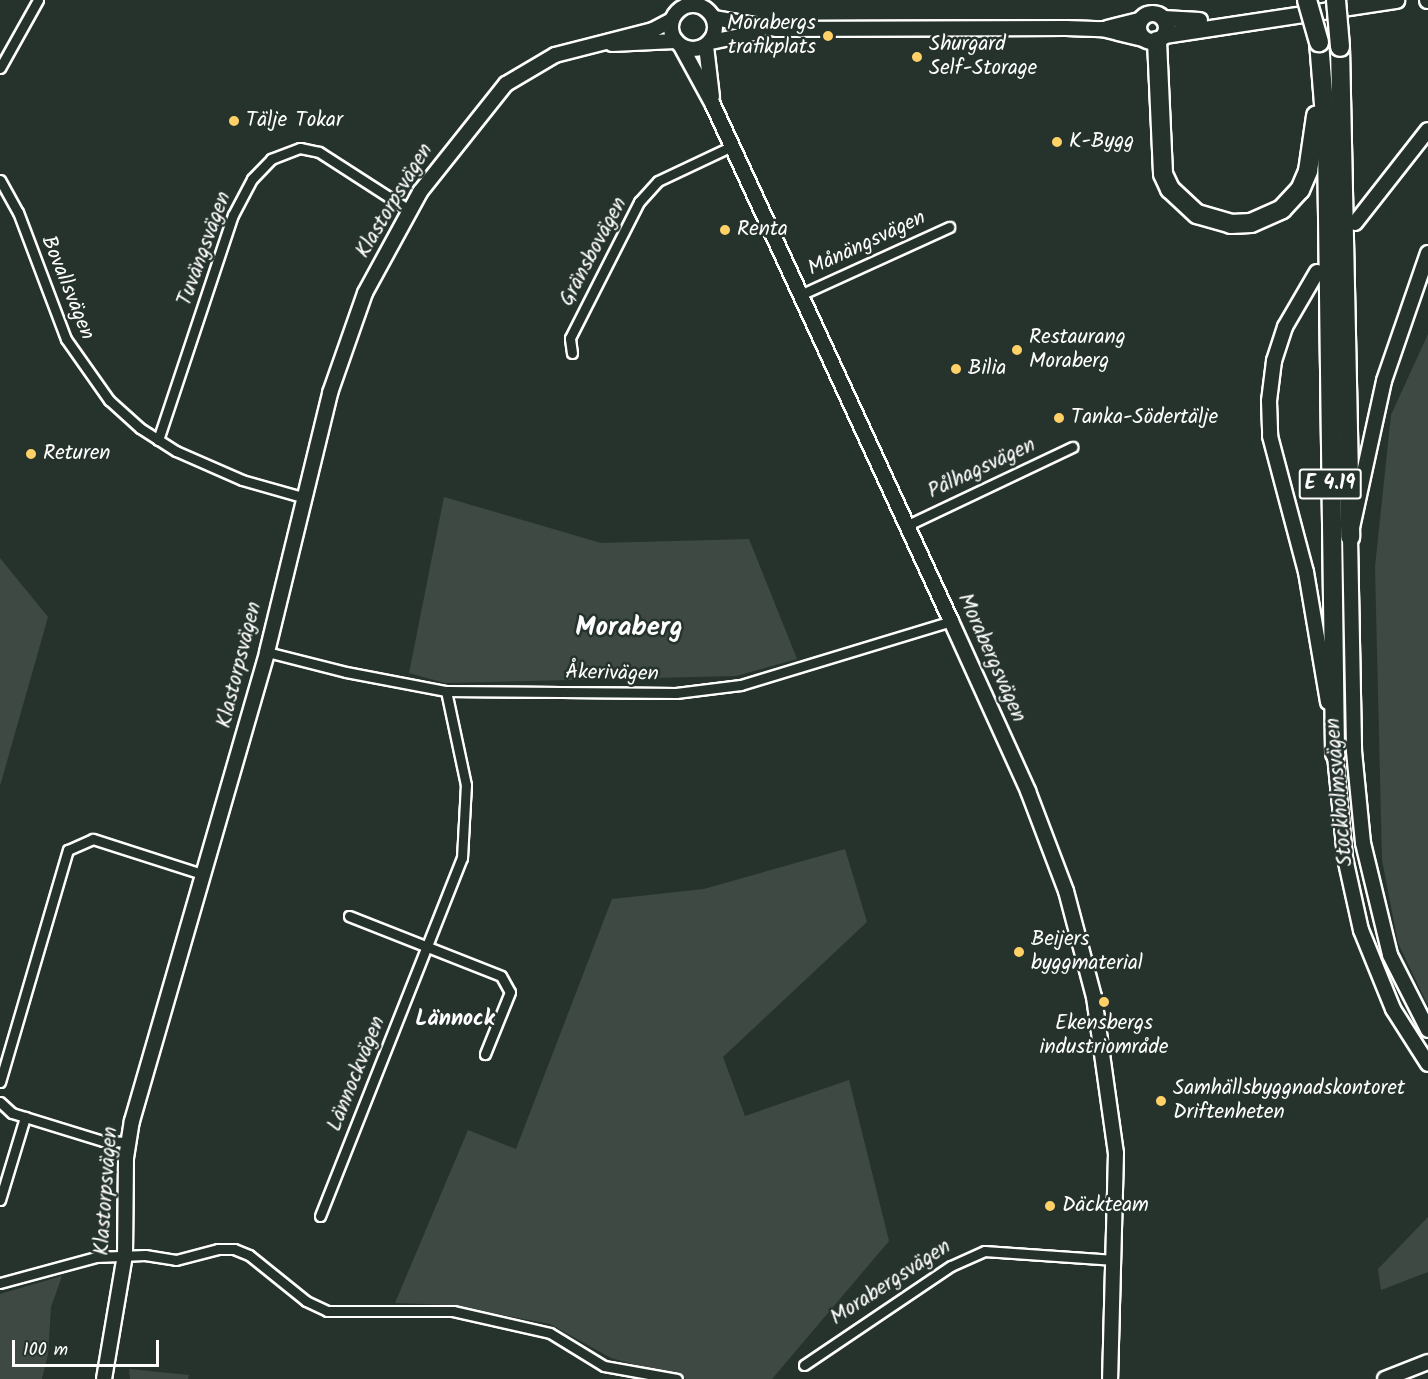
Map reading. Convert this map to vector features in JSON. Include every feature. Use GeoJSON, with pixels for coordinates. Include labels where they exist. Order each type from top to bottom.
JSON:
{"type":"FeatureCollection","features":[{"type":"Feature","properties":{"kind":"highway","name":"E 4.19"},"geometry":{"type":"LineString","coordinates":[[1306,0],[1315,42],[1327,141],[1335,754]]}},
{"type":"Feature","properties":{"kind":"highway","name":"E 4.19"},"geometry":{"type":"LineString","coordinates":[[1336,0],[1340,47],[1350,537]]}},
{"type":"Feature","properties":{"kind":"highway"},"geometry":{"type":"LineString","coordinates":[[1155,38],[1159,153],[1163,174],[1170,189],[1197,214],[1231,224],[1267,218],[1293,201],[1300,190],[1313,151],[1315,42]]}},
{"type":"Feature","properties":{"kind":"main road"},"geometry":{"type":"LineString","coordinates":[[1349,0],[1198,21],[1163,18],[1152,13],[1140,20],[1138,31],[1155,38],[1396,0]]}},
{"type":"Feature","properties":{"kind":"main road"},"geometry":{"type":"LineString","coordinates":[[1155,38],[1163,18]]}},
{"type":"Feature","properties":{"kind":"street"},"geometry":{"type":"LineString","coordinates":[[0,68],[38,0]]}},
{"type":"Feature","properties":{"kind":"street"},"geometry":{"type":"LineString","coordinates":[[777,29],[709,44],[696,50],[678,44],[677,10],[699,3],[714,18],[777,29],[1102,29],[1155,38]]}},
{"type":"Feature","properties":{"kind":"street","name":"Klastorpsvägen"},"geometry":{"type":"LineString","coordinates":[[104,1379],[125,1255],[128,1142],[202,874],[267,652],[302,497],[349,334],[409,210],[452,147],[506,84],[555,55],[580,46],[652,30],[677,10]]}},
{"type":"Feature","properties":{"kind":"street"},"geometry":{"type":"LineString","coordinates":[[709,44],[716,30],[714,18]]}},
{"type":"Feature","properties":{"kind":"street"},"geometry":{"type":"LineString","coordinates":[[1102,29],[1140,20]]}},
{"type":"Feature","properties":{"kind":"street","name":"Klastorpsvägen"},"geometry":{"type":"LineString","coordinates":[[580,46],[678,44]]}},
{"type":"Feature","properties":{"kind":"street","name":"Morabergsvägen"},"geometry":{"type":"LineString","coordinates":[[678,44],[713,105],[908,525],[1047,837],[1091,980],[1116,1153],[1110,1379]]}},
{"type":"Feature","properties":{"kind":"street","name":"Morabergsvägen"},"geometry":{"type":"LineString","coordinates":[[709,44],[713,105]]}},
{"type":"Feature","properties":{"kind":"street"},"geometry":{"type":"LineString","coordinates":[[1355,223],[1428,130]]}},
{"type":"Feature","properties":{"kind":"street","name":"Gränsbovägen"},"geometry":{"type":"LineString","coordinates":[[572,353],[570,338],[639,202],[658,181],[732,146]]}},
{"type":"Feature","properties":{"kind":"street","name":"Tuvängsvägen"},"geometry":{"type":"LineString","coordinates":[[158,440],[233,215],[252,179],[271,159],[300,148],[320,152],[409,210]]}},
{"type":"Feature","properties":{"kind":"street","name":"Bovallsvägen"},"geometry":{"type":"LineString","coordinates":[[0,180],[18,212],[54,316],[75,356],[124,415],[158,440],[242,480],[302,497]]}},
{"type":"Feature","properties":{"kind":"street","name":"Månängsvägen"},"geometry":{"type":"LineString","coordinates":[[800,295],[949,227]]}},
{"type":"Feature","properties":{"kind":"street","name":"Stockholmsvägen"},"geometry":{"type":"LineString","coordinates":[[1428,253],[1391,358],[1350,537],[1354,751],[1363,843],[1390,955],[1428,1030]]}},
{"type":"Feature","properties":{"kind":"street","name":"Stockholmsvägen"},"geometry":{"type":"LineString","coordinates":[[1317,272],[1285,327],[1274,361],[1269,401],[1273,448],[1313,605],[1335,754],[1345,858],[1361,930],[1393,1009],[1428,1064]]}},
{"type":"Feature","properties":{"kind":"street","name":"Pålhagsvägen"},"geometry":{"type":"LineString","coordinates":[[908,525],[1072,447]]}},
{"type":"Feature","properties":{"kind":"street","name":"Åkerivägen"},"geometry":{"type":"LineString","coordinates":[[267,652],[346,672],[446,691],[676,693],[741,686],[951,621]]}},
{"type":"Feature","properties":{"kind":"street","name":"Lännockvägen"},"geometry":{"type":"LineString","coordinates":[[320,1216],[462,858],[466,785],[446,691]]}},
{"type":"Feature","properties":{"kind":"street"},"geometry":{"type":"LineString","coordinates":[[0,1082],[68,850],[93,839],[202,874]]}},
{"type":"Feature","properties":{"kind":"street"},"geometry":{"type":"LineString","coordinates":[[350,916],[501,976],[510,992],[485,1054]]}},
{"type":"Feature","properties":{"kind":"street"},"geometry":{"type":"LineString","coordinates":[[0,1102],[12,1113],[103,1141],[128,1142]]}},
{"type":"Feature","properties":{"kind":"street"},"geometry":{"type":"LineString","coordinates":[[0,1200],[25,1117]]}},
{"type":"Feature","properties":{"kind":"street"},"geometry":{"type":"LineString","coordinates":[[0,1283],[96,1257],[125,1255],[177,1260],[218,1248],[234,1249],[249,1255],[288,1288],[327,1311],[453,1311],[550,1333],[604,1366],[677,1379]]}},
{"type":"Feature","properties":{"kind":"street","name":"Morabergsvägen"},"geometry":{"type":"LineString","coordinates":[[804,1365],[951,1266],[985,1251],[1114,1260]]}},
{"type":"Feature","properties":{"kind":"street"},"geometry":{"type":"LineString","coordinates":[[1386,1379],[1428,1362]]}},
{"type":"Feature","properties":{"kind":"shaded area"},"geometry":{"type":"Polygon","coordinates":[[[1428,334],[1428,1006],[1398,943],[1382,860],[1375,567],[1391,415],[1428,334]]]}},
{"type":"Feature","properties":{"kind":"shaded area"},"geometry":{"type":"Polygon","coordinates":[[[444,497],[601,543],[749,539],[797,659],[736,676],[445,683],[409,673],[444,497]]]}},
{"type":"Feature","properties":{"kind":"shaded area"},"geometry":{"type":"Polygon","coordinates":[[[0,558],[48,617],[0,786],[0,558]]]}},
{"type":"Feature","properties":{"kind":"shaded area"},"geometry":{"type":"Polygon","coordinates":[[[845,849],[867,922],[723,1057],[745,1116],[849,1080],[889,1241],[772,1379],[687,1379],[611,1358],[550,1324],[449,1305],[395,1303],[468,1130],[516,1149],[612,899],[704,889],[845,849]]]}},
{"type":"Feature","properties":{"kind":"shaded area"},"geometry":{"type":"Polygon","coordinates":[[[1428,1217],[1428,1272],[1381,1290],[1378,1269],[1428,1217]]]}},
{"type":"Feature","properties":{"kind":"shaded area"},"geometry":{"type":"Polygon","coordinates":[[[62,1276],[51,1307],[48,1354],[42,1379],[0,1379],[0,1294],[62,1276]]]}},
{"type":"Feature","properties":{"kind":"shaded area"},"geometry":{"type":"Polygon","coordinates":[[[129,1369],[189,1375],[188,1379],[130,1379],[129,1369]]]}},
{"type":"Feature","properties":{"kind":"place","name":"Morabergs trafikplats"},"geometry":{"type":"Point","coordinates":[828,36]}},
{"type":"Feature","properties":{"kind":"place","name":"Shurgard Self-Storage"},"geometry":{"type":"Point","coordinates":[917,57]}},
{"type":"Feature","properties":{"kind":"place","name":"Tälje Tokar"},"geometry":{"type":"Point","coordinates":[234,121]}},
{"type":"Feature","properties":{"kind":"place","name":"K-Bygg"},"geometry":{"type":"Point","coordinates":[1057,142]}},
{"type":"Feature","properties":{"kind":"place","name":"Renta"},"geometry":{"type":"Point","coordinates":[725,230]}},
{"type":"Feature","properties":{"kind":"place","name":"Restaurang Moraberg"},"geometry":{"type":"Point","coordinates":[1017,350]}},
{"type":"Feature","properties":{"kind":"place","name":"Bilia"},"geometry":{"type":"Point","coordinates":[956,369]}},
{"type":"Feature","properties":{"kind":"place","name":"Tanka-Södertälje"},"geometry":{"type":"Point","coordinates":[1059,418]}},
{"type":"Feature","properties":{"kind":"place","name":"Returen"},"geometry":{"type":"Point","coordinates":[31,454]}},
{"type":"Feature","properties":{"kind":"place","name":"Beijers byggmaterial"},"geometry":{"type":"Point","coordinates":[1019,952]}},
{"type":"Feature","properties":{"kind":"place","name":"Ekensbergs industriområde"},"geometry":{"type":"Point","coordinates":[1104,1002]}},
{"type":"Feature","properties":{"kind":"place","name":"Samhällsbyggnadskontoret Driftenheten"},"geometry":{"type":"Point","coordinates":[1161,1101]}},
{"type":"Feature","properties":{"kind":"place","name":"Däckteam"},"geometry":{"type":"Point","coordinates":[1050,1206]}},
{"type":"Feature","properties":{"kind":"district","name":"Moraberg"},"geometry":{"type":"Point","coordinates":[629,628]}},
{"type":"Feature","properties":{"kind":"district","name":"Lännock"},"geometry":{"type":"Point","coordinates":[455,1020]}}]}
